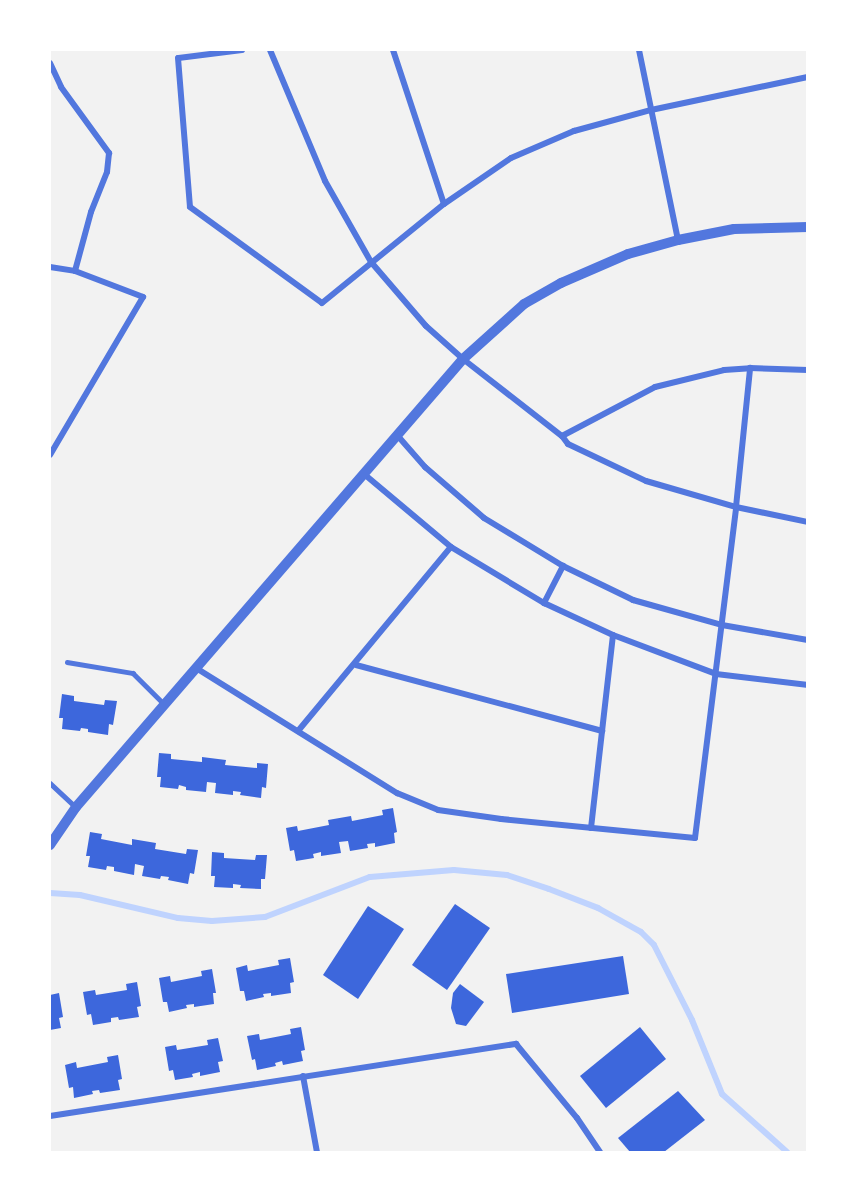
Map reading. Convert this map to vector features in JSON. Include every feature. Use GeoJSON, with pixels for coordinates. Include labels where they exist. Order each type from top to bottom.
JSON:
{"type":"FeatureCollection","features":[{"type":"Feature","properties":{"kind":"street"},"geometry":{"type":"LineString","coordinates":[[242,50],[178,58],[190,207],[322,303],[444,204],[511,158],[574,130],[651,110],[807,77]]}},
{"type":"Feature","properties":{"kind":"street"},"geometry":{"type":"LineString","coordinates":[[270,50],[325,182],[371,262],[426,326],[463,359],[562,436],[568,444],[646,481],[736,507],[807,522]]}},
{"type":"Feature","properties":{"kind":"street"},"geometry":{"type":"LineString","coordinates":[[393,50],[444,204]]}},
{"type":"Feature","properties":{"kind":"street"},"geometry":{"type":"LineString","coordinates":[[639,50],[678,240]]}},
{"type":"Feature","properties":{"kind":"street"},"geometry":{"type":"LineString","coordinates":[[50,63],[62,87],[110,153],[107,172],[91,212],[75,271]]}},
{"type":"Feature","properties":{"kind":"street"},"geometry":{"type":"LineString","coordinates":[[50,845],[76,807],[463,359],[524,304],[561,283],[628,254],[678,240],[734,229],[807,227]]}},
{"type":"Feature","properties":{"kind":"street"},"geometry":{"type":"LineString","coordinates":[[50,267],[75,271],[143,297],[50,455]]}},
{"type":"Feature","properties":{"kind":"street"},"geometry":{"type":"LineString","coordinates":[[562,436],[655,387],[724,370],[750,368],[807,370]]}},
{"type":"Feature","properties":{"kind":"street"},"geometry":{"type":"LineString","coordinates":[[196,668],[398,793],[438,810],[695,838],[736,507],[750,368]]}},
{"type":"Feature","properties":{"kind":"street"},"geometry":{"type":"LineString","coordinates":[[397,435],[425,467],[484,518],[563,566],[633,600],[722,625],[807,640]]}},
{"type":"Feature","properties":{"kind":"street"},"geometry":{"type":"LineString","coordinates":[[364,474],[451,547],[544,603],[613,635],[716,674],[807,685]]}},
{"type":"Feature","properties":{"kind":"street"},"geometry":{"type":"LineString","coordinates":[[298,731],[356,665],[451,547]]}},
{"type":"Feature","properties":{"kind":"street"},"geometry":{"type":"LineString","coordinates":[[544,603],[563,566]]}},
{"type":"Feature","properties":{"kind":"street"},"geometry":{"type":"LineString","coordinates":[[591,828],[613,635]]}},
{"type":"Feature","properties":{"kind":"street"},"geometry":{"type":"LineString","coordinates":[[356,665],[602,731]]}},
{"type":"Feature","properties":{"kind":"street"},"geometry":{"type":"LineString","coordinates":[[50,1116],[516,1044],[577,1118],[600,1152]]}},
{"type":"Feature","properties":{"kind":"street"},"geometry":{"type":"LineString","coordinates":[[303,1076],[317,1152]]}},
{"type":"Feature","properties":{"kind":"lane"},"geometry":{"type":"LineString","coordinates":[[67,662],[133,673],[165,705]]}},
{"type":"Feature","properties":{"kind":"lane"},"geometry":{"type":"LineString","coordinates":[[50,783],[76,807]]}},
{"type":"Feature","properties":{"kind":"building"},"geometry":{"type":"Polygon","coordinates":[[[62,694],[74,696],[74,701],[104,705],[105,700],[117,701],[113,725],[109,724],[108,735],[88,732],[88,729],[81,728],[80,731],[62,729],[63,718],[59,718],[62,694]]]}},
{"type":"Feature","properties":{"kind":"building"},"geometry":{"type":"Polygon","coordinates":[[[159,753],[171,754],[171,759],[202,762],[202,757],[226,760],[225,765],[257,768],[257,763],[268,764],[266,788],[262,787],[261,798],[240,795],[241,792],[233,791],[233,795],[215,793],[216,783],[207,782],[206,792],[186,790],[186,787],[179,785],[178,789],[160,787],[161,777],[157,777],[159,753]]]}},
{"type":"Feature","properties":{"kind":"building"},"geometry":{"type":"Polygon","coordinates":[[[393,808],[397,832],[394,833],[395,843],[375,847],[375,843],[367,844],[368,848],[350,851],[348,841],[339,842],[341,853],[321,856],[321,852],[313,854],[314,858],[296,861],[294,850],[290,851],[286,828],[297,826],[298,831],[329,825],[328,820],[351,816],[352,821],[383,815],[382,810],[393,808]]]}},
{"type":"Feature","properties":{"kind":"building"},"geometry":{"type":"Polygon","coordinates":[[[90,832],[102,834],[101,839],[132,845],[132,839],[156,843],[155,849],[186,854],[187,849],[198,850],[194,874],[190,873],[188,884],[168,880],[169,877],[161,876],[160,879],[142,876],[144,866],[135,864],[134,875],[114,871],[114,867],[107,866],[106,870],[88,867],[90,856],[86,856],[90,832]]]}},
{"type":"Feature","properties":{"kind":"building"},"geometry":{"type":"Polygon","coordinates":[[[212,852],[224,853],[224,858],[255,860],[256,855],[267,855],[265,879],[261,879],[261,889],[240,888],[241,885],[233,884],[233,888],[214,887],[215,876],[211,876],[212,852]]]}},
{"type":"Feature","properties":{"kind":"building"},"geometry":{"type":"Polygon","coordinates":[[[455,904],[490,928],[447,990],[412,965],[455,904]]]}},
{"type":"Feature","properties":{"kind":"building"},"geometry":{"type":"Polygon","coordinates":[[[368,906],[404,929],[358,999],[323,975],[368,906]]]}},
{"type":"Feature","properties":{"kind":"building"},"geometry":{"type":"Polygon","coordinates":[[[623,956],[629,994],[512,1013],[506,974],[623,956]]]}},
{"type":"Feature","properties":{"kind":"building"},"geometry":{"type":"Polygon","coordinates":[[[290,958],[294,982],[290,983],[291,993],[271,996],[271,993],[263,994],[264,997],[246,1001],[244,991],[240,991],[236,968],[247,965],[248,971],[279,965],[278,960],[290,958]]]}},
{"type":"Feature","properties":{"kind":"building"},"geometry":{"type":"Polygon","coordinates":[[[212,969],[216,993],[213,993],[214,1004],[194,1007],[194,1004],[186,1005],[187,1008],[169,1012],[167,1002],[163,1002],[159,978],[170,976],[171,982],[202,976],[201,971],[212,969]]]}},
{"type":"Feature","properties":{"kind":"building"},"geometry":{"type":"Polygon","coordinates":[[[137,982],[141,1006],[137,1007],[139,1017],[119,1020],[118,1017],[111,1018],[111,1022],[93,1025],[91,1014],[87,1015],[83,992],[95,990],[96,995],[127,990],[126,984],[137,982]]]}},
{"type":"Feature","properties":{"kind":"building"},"geometry":{"type":"Polygon","coordinates":[[[460,984],[484,1002],[466,1026],[456,1024],[451,1008],[453,993],[460,984]]]}},
{"type":"Feature","properties":{"kind":"building"},"geometry":{"type":"Polygon","coordinates":[[[59,993],[63,1017],[59,1018],[61,1028],[50,1030],[50,995],[59,993]]]}},
{"type":"Feature","properties":{"kind":"building"},"geometry":{"type":"Polygon","coordinates":[[[301,1027],[305,1050],[301,1051],[303,1061],[283,1065],[282,1061],[275,1063],[276,1066],[257,1070],[255,1059],[252,1060],[247,1036],[259,1034],[260,1040],[291,1034],[290,1029],[301,1027]]]}},
{"type":"Feature","properties":{"kind":"building"},"geometry":{"type":"Polygon","coordinates":[[[640,1027],[666,1059],[606,1108],[580,1076],[640,1027]]]}},
{"type":"Feature","properties":{"kind":"building"},"geometry":{"type":"Polygon","coordinates":[[[218,1038],[223,1061],[218,1062],[220,1072],[200,1076],[200,1072],[192,1074],[193,1077],[175,1080],[173,1070],[169,1071],[165,1047],[176,1045],[177,1050],[208,1045],[207,1040],[218,1038]]]}},
{"type":"Feature","properties":{"kind":"building"},"geometry":{"type":"Polygon","coordinates":[[[118,1055],[122,1079],[118,1080],[120,1090],[100,1093],[99,1090],[92,1091],[93,1094],[74,1098],[73,1087],[69,1088],[65,1065],[76,1062],[77,1068],[108,1062],[107,1057],[118,1055]]]}},
{"type":"Feature","properties":{"kind":"building"},"geometry":{"type":"Polygon","coordinates":[[[678,1091],[705,1120],[664,1152],[630,1152],[618,1138],[678,1091]]]}},
{"type":"Feature","properties":{"kind":"waterway"},"geometry":{"type":"LineString","coordinates":[[50,893],[80,895],[178,918],[212,921],[265,917],[370,877],[454,870],[507,875],[549,889],[598,908],[641,932],[654,945],[692,1020],[722,1094],[787,1152]]}}]}
